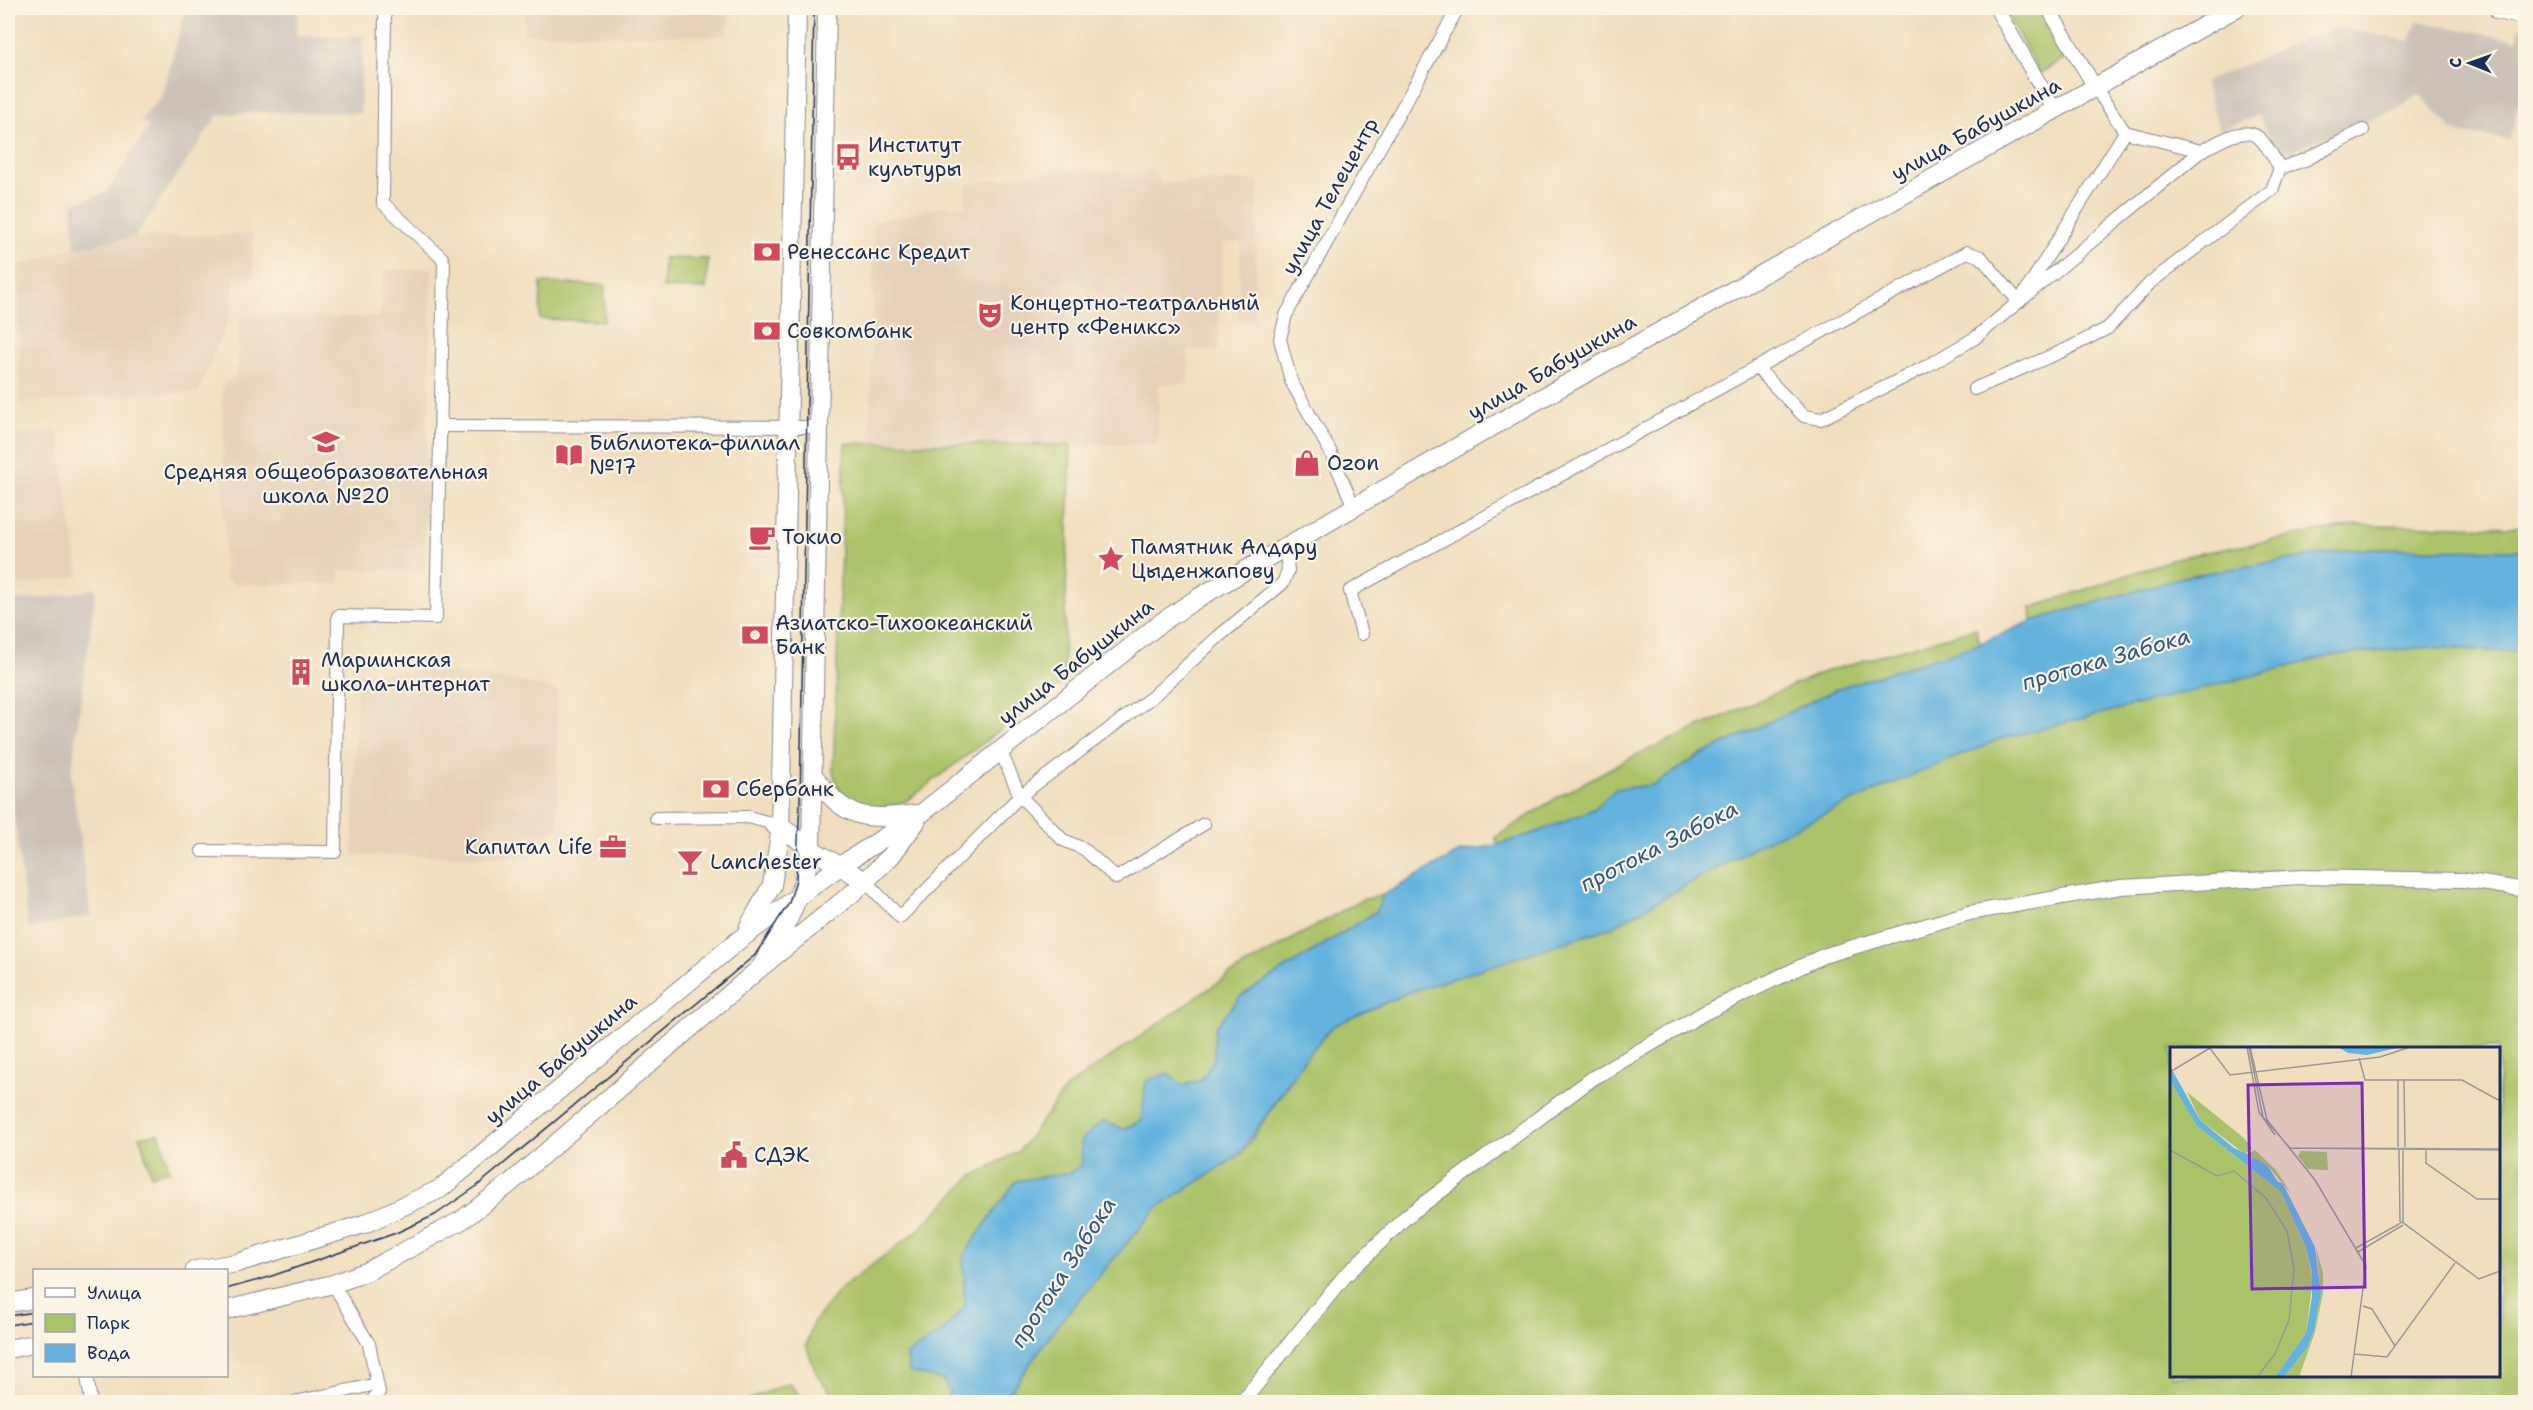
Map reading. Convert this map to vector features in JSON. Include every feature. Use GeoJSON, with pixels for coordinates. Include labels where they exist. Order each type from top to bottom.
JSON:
{"type":"FeatureCollection","features":[{"type":"Feature","properties":{"kind":"main road"},"geometry":{"type":"LineString","coordinates":[[739,940],[769,895],[780,830],[797,8]]}},
{"type":"Feature","properties":{"kind":"main road"},"geometry":{"type":"LineString","coordinates":[[760,968],[785,929],[801,894],[811,849],[827,8]]}},
{"type":"Feature","properties":{"kind":"main road","name":"улица Бабушкина"},"geometry":{"type":"LineString","coordinates":[[201,1269],[237,1263],[364,1224],[440,1189],[739,940],[840,866],[922,813],[1162,622],[1354,507],[2236,8]]}},
{"type":"Feature","properties":{"kind":"main road"},"geometry":{"type":"LineString","coordinates":[[814,776],[837,805],[854,814],[885,818],[922,813]]}},
{"type":"Feature","properties":{"kind":"main road","name":"улица Бабушкина"},"geometry":{"type":"LineString","coordinates":[[228,1310],[333,1284],[366,1272],[462,1220],[525,1170],[865,881],[891,856],[922,813]]}},
{"type":"Feature","properties":{"kind":"main road"},"geometry":{"type":"LineString","coordinates":[[780,830],[865,881]]}},
{"type":"Feature","properties":{"kind":"main road"},"geometry":{"type":"LineString","coordinates":[[8,1304],[33,1299]]}},
{"type":"Feature","properties":{"kind":"main road"},"geometry":{"type":"LineString","coordinates":[[8,1348],[33,1344]]}},
{"type":"Feature","properties":{"kind":"street"},"geometry":{"type":"LineString","coordinates":[[202,851],[336,852],[339,616],[436,618],[444,261],[385,206],[382,199],[385,8]]}},
{"type":"Feature","properties":{"kind":"street","name":"улица Телецентр"},"geometry":{"type":"LineString","coordinates":[[1354,507],[1330,451],[1291,381],[1280,339],[1286,315],[1458,8]]}},
{"type":"Feature","properties":{"kind":"street"},"geometry":{"type":"LineString","coordinates":[[1996,8],[2055,111]]}},
{"type":"Feature","properties":{"kind":"street"},"geometry":{"type":"LineString","coordinates":[[2048,8],[2125,132],[2201,151]]}},
{"type":"Feature","properties":{"kind":"street"},"geometry":{"type":"LineString","coordinates":[[2497,8],[2497,13],[2526,19]]}},
{"type":"Feature","properties":{"kind":"street"},"geometry":{"type":"LineString","coordinates":[[2280,168],[2305,160],[2363,130]]}},
{"type":"Feature","properties":{"kind":"street"},"geometry":{"type":"LineString","coordinates":[[2019,302],[2125,132]]}},
{"type":"Feature","properties":{"kind":"street"},"geometry":{"type":"LineString","coordinates":[[1756,367],[1804,416],[1821,419],[1927,366],[1975,338],[2201,151],[2231,136],[2244,133],[2258,136],[2280,168]]}},
{"type":"Feature","properties":{"kind":"street"},"geometry":{"type":"LineString","coordinates":[[1974,389],[2108,328],[2151,282],[2272,190],[2280,168]]}},
{"type":"Feature","properties":{"kind":"street"},"geometry":{"type":"LineString","coordinates":[[1362,634],[1350,591],[1967,252],[1981,257],[2019,302]]}},
{"type":"Feature","properties":{"kind":"street"},"geometry":{"type":"LineString","coordinates":[[442,426],[820,427]]}},
{"type":"Feature","properties":{"kind":"street"},"geometry":{"type":"LineString","coordinates":[[865,881],[900,917],[1020,796],[1152,697],[1218,637],[1283,583],[1288,571],[1286,548]]}},
{"type":"Feature","properties":{"kind":"street"},"geometry":{"type":"LineString","coordinates":[[1000,750],[1020,796],[1063,840],[1084,849],[1116,878],[1204,824]]}},
{"type":"Feature","properties":{"kind":"street"},"geometry":{"type":"LineString","coordinates":[[656,818],[748,817],[767,822],[780,830]]}},
{"type":"Feature","properties":{"kind":"street"},"geometry":{"type":"LineString","coordinates":[[1242,1402],[1344,1277],[1407,1216],[1593,1078],[1704,1013],[1822,956],[1969,913],[2121,887],[2302,877],[2463,880],[2526,890]]}},
{"type":"Feature","properties":{"kind":"street"},"geometry":{"type":"LineString","coordinates":[[333,1284],[369,1344],[379,1392],[370,1402]]}},
{"type":"Feature","properties":{"kind":"street"},"geometry":{"type":"LineString","coordinates":[[87,1377],[91,1402]]}},
{"type":"Feature","properties":{"kind":"street"},"geometry":{"type":"LineString","coordinates":[[295,1402],[377,1384]]}},
{"type":"Feature","properties":{"kind":"shaded area"},"geometry":{"type":"Polygon","coordinates":[[[186,8],[298,8],[296,36],[363,36],[360,113],[262,112],[218,115],[135,237],[75,248],[72,204],[106,193],[149,127],[141,120],[162,96],[186,8]]]}},
{"type":"Feature","properties":{"kind":"shaded area"},"geometry":{"type":"Polygon","coordinates":[[[525,8],[728,8],[728,36],[524,34],[525,8]]]}},
{"type":"Feature","properties":{"kind":"shaded area"},"geometry":{"type":"Polygon","coordinates":[[[2417,21],[2517,40],[2520,27],[2525,28],[2525,73],[2510,140],[2455,132],[2419,94],[2394,111],[2278,155],[2259,115],[2220,130],[2204,82],[2334,27],[2410,41],[2417,21]]]}},
{"type":"Feature","properties":{"kind":"shaded area"},"geometry":{"type":"Polygon","coordinates":[[[1153,169],[1161,183],[1259,180],[1254,322],[1238,321],[1241,243],[1223,242],[1218,351],[1188,350],[1188,384],[1159,384],[1158,445],[870,443],[874,222],[944,206],[966,206],[966,185],[1040,173],[1153,169]]]}},
{"type":"Feature","properties":{"kind":"shaded area"},"geometry":{"type":"Polygon","coordinates":[[[254,234],[252,277],[235,277],[233,308],[198,392],[20,403],[18,266],[75,248],[135,237],[254,234]]]}},
{"type":"Feature","properties":{"kind":"shaded area","name":"Средняя общеобразовательная школа №20"},"geometry":{"type":"Polygon","coordinates":[[[432,269],[424,570],[340,570],[339,584],[234,584],[225,578],[222,385],[237,374],[239,317],[381,317],[384,270],[432,269]]]}},
{"type":"Feature","properties":{"kind":"shaded area"},"geometry":{"type":"Polygon","coordinates":[[[57,428],[79,576],[8,586],[8,434],[57,428]]]}},
{"type":"Feature","properties":{"kind":"shaded area"},"geometry":{"type":"Polygon","coordinates":[[[96,588],[71,775],[91,916],[28,929],[8,765],[8,602],[61,596],[96,588]]]}},
{"type":"Feature","properties":{"kind":"shaded area"},"geometry":{"type":"Polygon","coordinates":[[[438,672],[515,681],[558,690],[558,827],[528,857],[353,855],[357,673],[438,672]]]}},
{"type":"Feature","properties":{"kind":"green space"},"geometry":{"type":"Polygon","coordinates":[[[2003,8],[2036,8],[2065,58],[2040,73],[2003,8]]]}},
{"type":"Feature","properties":{"kind":"green space"},"geometry":{"type":"Polygon","coordinates":[[[664,258],[708,259],[706,289],[663,288],[664,258]]]}},
{"type":"Feature","properties":{"kind":"green space"},"geometry":{"type":"Polygon","coordinates":[[[541,283],[605,285],[604,321],[540,319],[541,283]]]}},
{"type":"Feature","properties":{"kind":"green space"},"geometry":{"type":"Polygon","coordinates":[[[845,443],[1071,445],[1063,682],[908,800],[871,809],[861,808],[844,796],[833,771],[845,443]]]}},
{"type":"Feature","properties":{"kind":"green space"},"geometry":{"type":"Polygon","coordinates":[[[2356,525],[2525,527],[2525,550],[2356,549],[2187,576],[2032,621],[2031,608],[2180,557],[2356,525]]]}},
{"type":"Feature","properties":{"kind":"green space"},"geometry":{"type":"Polygon","coordinates":[[[1976,628],[1980,644],[1839,688],[1699,756],[1654,785],[1616,789],[1594,809],[1538,832],[1497,845],[1496,837],[1561,795],[1630,758],[1821,673],[1976,628]]]}},
{"type":"Feature","properties":{"kind":"green space"},"geometry":{"type":"Polygon","coordinates":[[[2429,647],[2525,653],[2525,1402],[1003,1402],[1058,1324],[1158,1207],[1243,1153],[1306,1057],[1333,1026],[1407,993],[1612,927],[1759,844],[1886,786],[2000,739],[2335,655],[2429,647]]]}},
{"type":"Feature","properties":{"kind":"green space"},"geometry":{"type":"Polygon","coordinates":[[[1383,895],[1376,912],[1241,996],[1215,1028],[1214,1059],[1202,1079],[1184,1086],[1141,1121],[1124,1129],[1072,1172],[1016,1181],[963,1256],[965,1306],[944,1330],[907,1355],[909,1372],[943,1380],[950,1394],[941,1402],[881,1400],[878,1402],[838,1402],[817,1375],[806,1345],[813,1323],[839,1290],[917,1231],[971,1177],[1019,1151],[1067,1087],[1229,975],[1361,900],[1383,895]]]}},
{"type":"Feature","properties":{"kind":"green space"},"geometry":{"type":"Polygon","coordinates":[[[159,1133],[170,1170],[151,1175],[140,1137],[159,1133]]]}},
{"type":"Feature","properties":{"kind":"green space"},"geometry":{"type":"Polygon","coordinates":[[[789,1383],[805,1402],[743,1402],[789,1383]]]}},
{"type":"Feature","properties":{"kind":"water","name":"протока Забока"},"geometry":{"type":"Polygon","coordinates":[[[2356,549],[2525,550],[2525,653],[2429,647],[2335,655],[2000,739],[1886,786],[1759,844],[1612,927],[1407,993],[1333,1026],[1306,1057],[1238,1156],[1158,1207],[1058,1324],[1003,1402],[941,1402],[950,1394],[943,1380],[909,1372],[907,1355],[944,1330],[965,1306],[963,1256],[1016,1181],[1072,1172],[1082,1164],[1081,1140],[1103,1121],[1124,1129],[1141,1121],[1146,1081],[1167,1073],[1184,1086],[1202,1079],[1214,1059],[1215,1028],[1241,996],[1376,912],[1383,895],[1460,852],[1497,845],[1538,832],[1594,809],[1616,789],[1654,785],[1699,756],[1839,688],[1979,644],[2032,621],[2187,576],[2356,549]]]}},
{"type":"Feature","properties":{"kind":"tram line"},"geometry":{"type":"LineString","coordinates":[[228,1288],[266,1278],[396,1233],[435,1215],[477,1186],[755,955],[789,903],[796,880],[800,802],[814,8]]}},
{"type":"Feature","properties":{"kind":"tram line"},"geometry":{"type":"LineString","coordinates":[[8,1316],[33,1312]]}},
{"type":"Feature","properties":{"kind":"tram line"},"geometry":{"type":"LineString","coordinates":[[8,1325],[33,1321]]}},
{"type":"Feature","properties":{"kind":"place","name":"Институт культуры"},"geometry":{"type":"Point","coordinates":[848,157]}},
{"type":"Feature","properties":{"kind":"place","name":"Ренессанс Кредит"},"geometry":{"type":"Point","coordinates":[767,252]}},
{"type":"Feature","properties":{"kind":"place","name":"Концертно-театральный центр «Феникс»"},"geometry":{"type":"Point","coordinates":[990,315]}},
{"type":"Feature","properties":{"kind":"place","name":"Совкомбанк"},"geometry":{"type":"Point","coordinates":[767,331]}},
{"type":"Feature","properties":{"kind":"place","name":"Средняя общеобразовательная школа №20"},"geometry":{"type":"Point","coordinates":[326,442]}},
{"type":"Feature","properties":{"kind":"place","name":"Библиотека-филиал №17"},"geometry":{"type":"Point","coordinates":[569,455]}},
{"type":"Feature","properties":{"kind":"place","name":"Ozon"},"geometry":{"type":"Point","coordinates":[1307,463]}},
{"type":"Feature","properties":{"kind":"place","name":"Токио"},"geometry":{"type":"Point","coordinates":[762,537]}},
{"type":"Feature","properties":{"kind":"place","name":"Памятник Алдару Цыденжапову"},"geometry":{"type":"Point","coordinates":[1111,559]}},
{"type":"Feature","properties":{"kind":"place","name":"Азиатско-Тихоокеанский Банк"},"geometry":{"type":"Point","coordinates":[755,635]}},
{"type":"Feature","properties":{"kind":"place","name":"Мариинская школа-интернат"},"geometry":{"type":"Point","coordinates":[301,672]}},
{"type":"Feature","properties":{"kind":"place","name":"Сбербанк"},"geometry":{"type":"Point","coordinates":[716,789]}},
{"type":"Feature","properties":{"kind":"place","name":"Капитал Life"},"geometry":{"type":"Point","coordinates":[613,847]}},
{"type":"Feature","properties":{"kind":"place","name":"Lanchester"},"geometry":{"type":"Point","coordinates":[690,862]}},
{"type":"Feature","properties":{"kind":"place","name":"СДЭК"},"geometry":{"type":"Point","coordinates":[734,1155]}}]}
